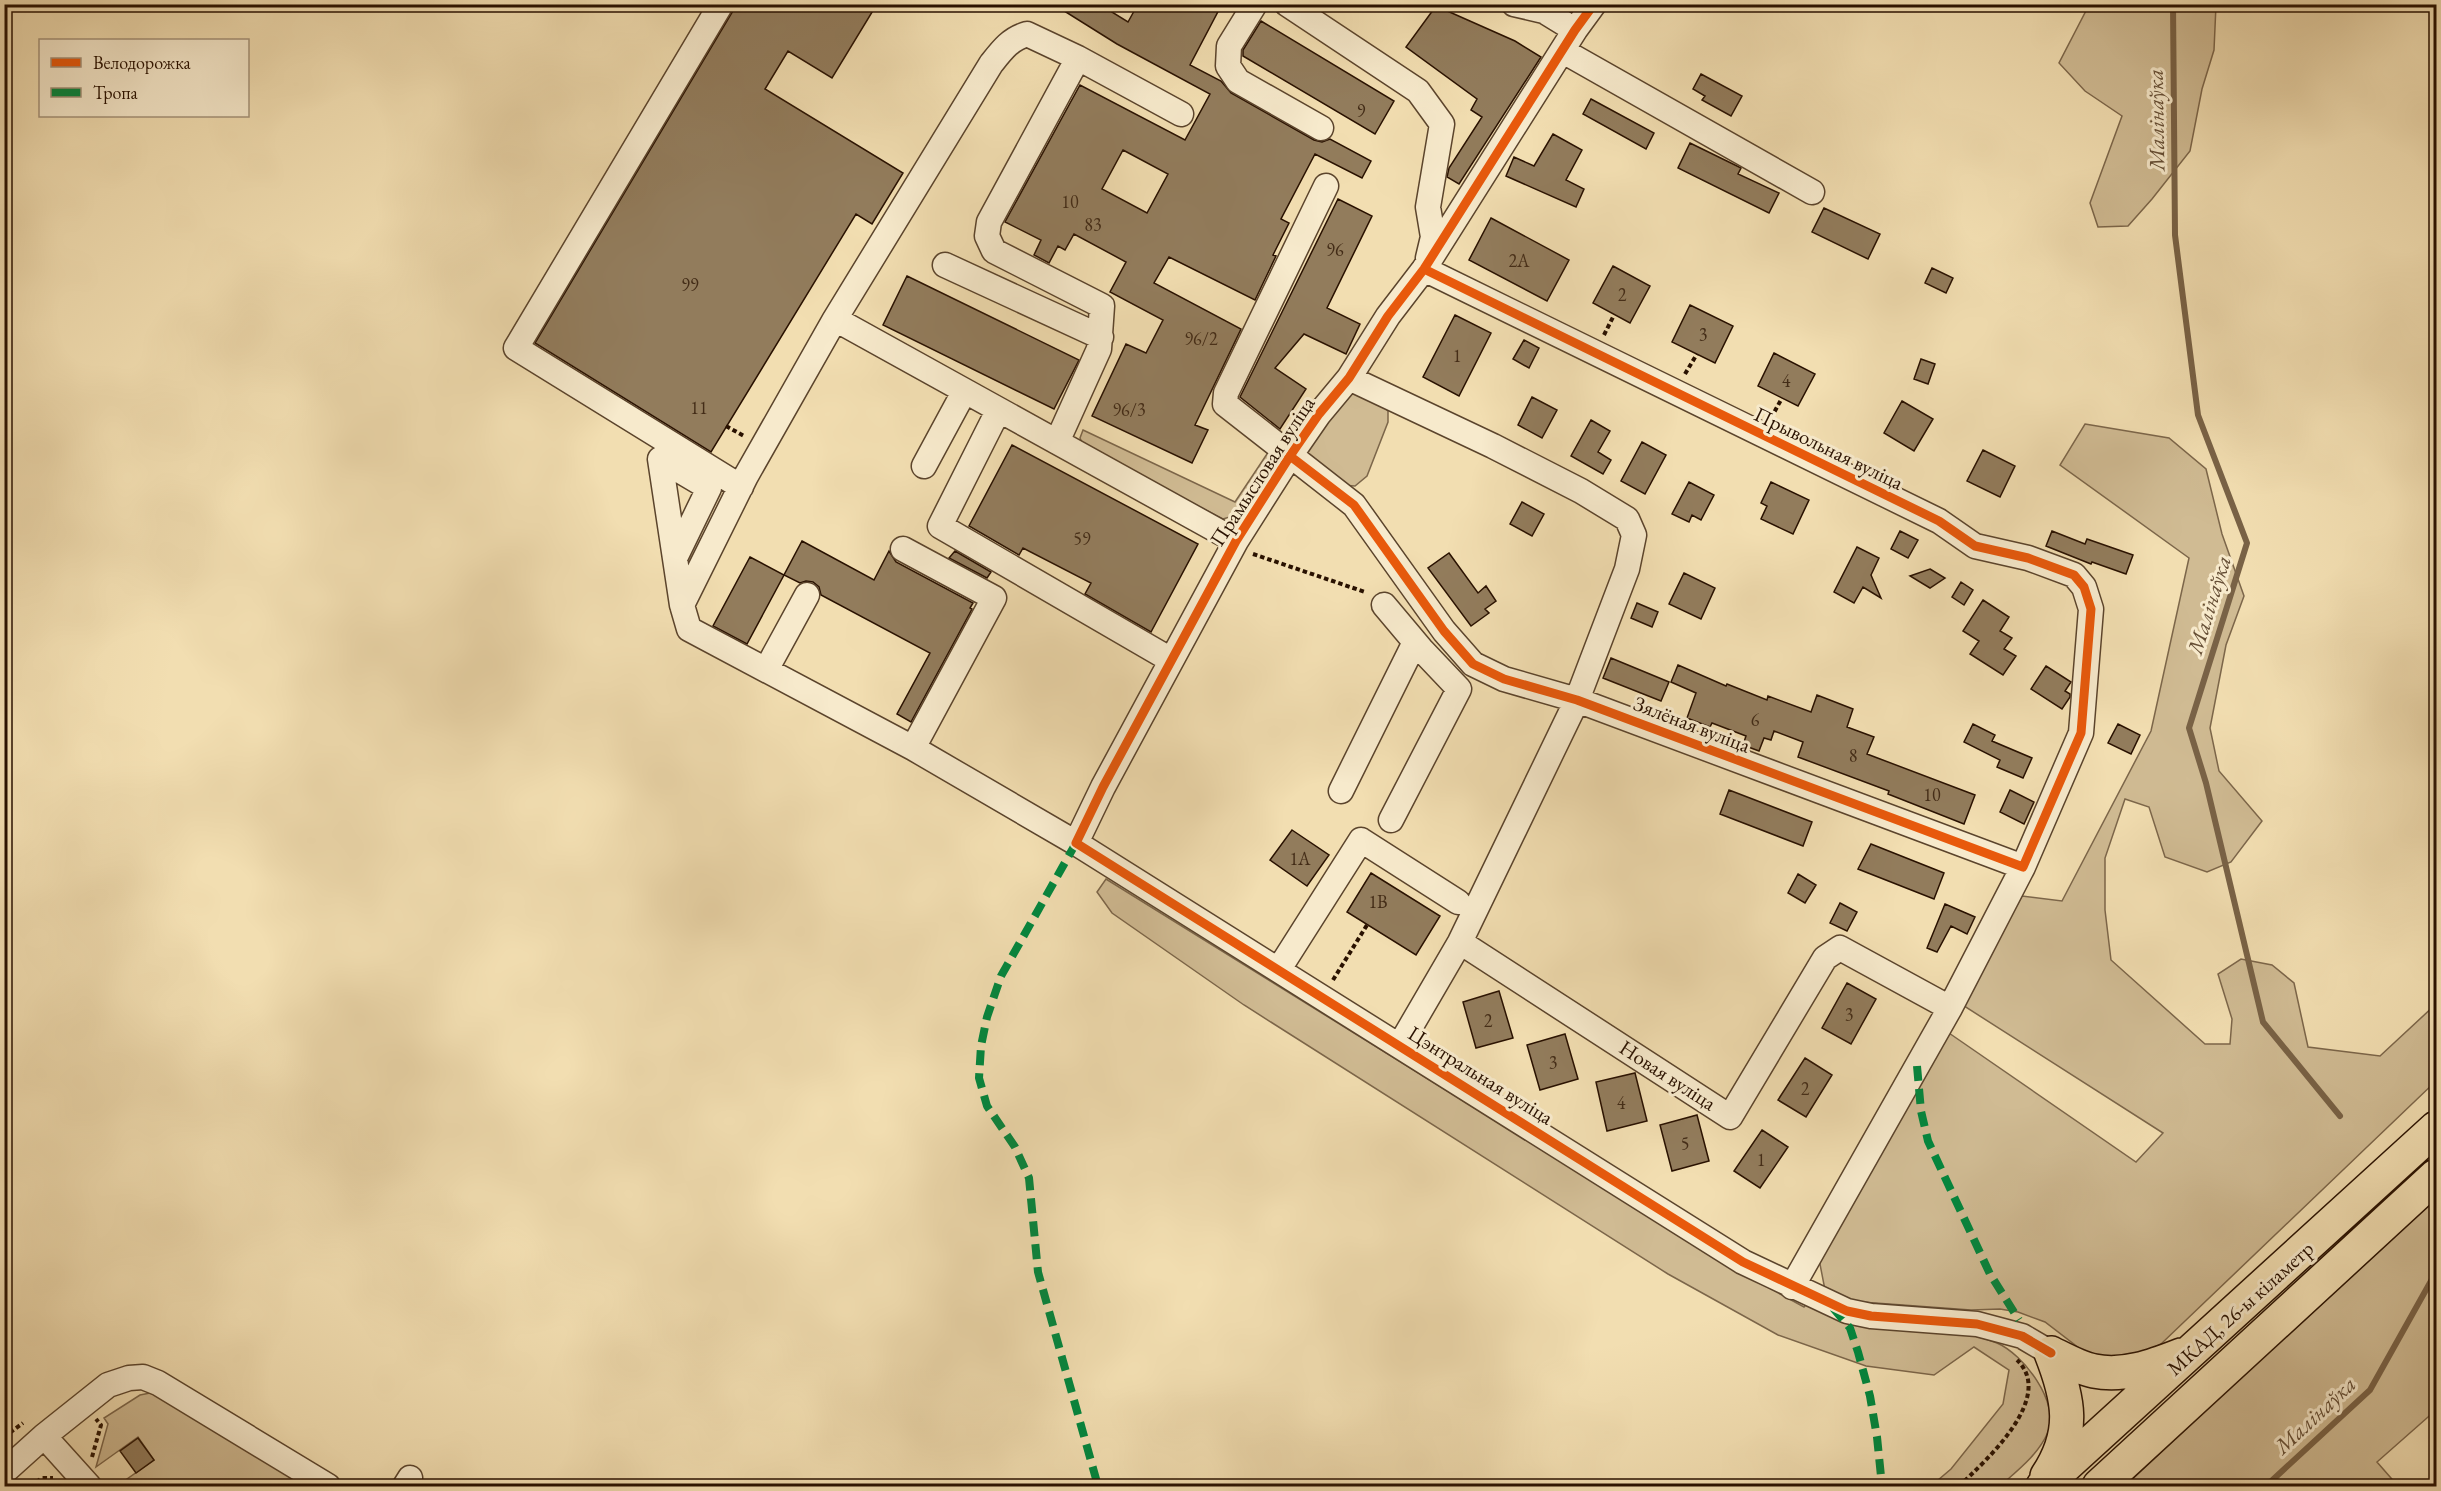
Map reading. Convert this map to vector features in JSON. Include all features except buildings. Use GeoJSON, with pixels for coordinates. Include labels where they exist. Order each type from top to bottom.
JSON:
{"type":"FeatureCollection","features":[{"type":"Feature","properties":{"kind":"highway","name":"МКАД, 26-ы кіламетр"},"geometry":{"type":"LineString","coordinates":[[2041,1486],[2194,1350],[2436,1128]]}},
{"type":"Feature","properties":{"kind":"highway","name":"МКАД, 26-ы кіламетр"},"geometry":{"type":"LineString","coordinates":[[2099,1486],[2436,1176]]}},
{"type":"Feature","properties":{"kind":"highway"},"geometry":{"type":"LineString","coordinates":[[2051,1353],[2095,1371],[2124,1372],[2150,1367],[2194,1350]]}},
{"type":"Feature","properties":{"kind":"highway"},"geometry":{"type":"LineString","coordinates":[[2041,1486],[2054,1464],[2067,1431],[2068,1413],[2065,1394],[2051,1353]]}},
{"type":"Feature","properties":{"kind":"street"},"geometry":{"type":"LineString","coordinates":[[721,4],[516,348],[741,487]]}},
{"type":"Feature","properties":{"kind":"street"},"geometry":{"type":"LineString","coordinates":[[1255,4],[1229,46],[1228,66],[1238,81],[1321,128]]}},
{"type":"Feature","properties":{"kind":"street"},"geometry":{"type":"LineString","coordinates":[[1287,4],[1418,92],[1442,124],[1428,207],[1433,237],[1425,266]]}},
{"type":"Feature","properties":{"kind":"street"},"geometry":{"type":"LineString","coordinates":[[1514,4],[1544,11],[1575,30]]}},
{"type":"Feature","properties":{"kind":"street","name":"Прамысловая вуліца"},"geometry":{"type":"LineString","coordinates":[[1076,843],[1103,787],[1234,544],[1290,456],[1348,378],[1388,316],[1425,266],[1575,30],[1594,4]]}},
{"type":"Feature","properties":{"kind":"street"},"geometry":{"type":"LineString","coordinates":[[682,605],[741,487],[836,319],[991,64],[1005,46],[1027,34],[1078,58],[1181,114]]}},
{"type":"Feature","properties":{"kind":"street"},"geometry":{"type":"LineString","coordinates":[[1563,51],[1812,192]]}},
{"type":"Feature","properties":{"kind":"street"},"geometry":{"type":"LineString","coordinates":[[1057,442],[1099,349],[1102,306],[994,251],[987,236],[989,222],[1078,58]]}},
{"type":"Feature","properties":{"kind":"street","name":"Зялёная вуліца"},"geometry":{"type":"LineString","coordinates":[[1326,186],[1226,393],[1225,404],[1354,505],[1444,631],[1473,664],[1504,679],[1577,700],[2024,867]]}},
{"type":"Feature","properties":{"kind":"street"},"geometry":{"type":"LineString","coordinates":[[945,265],[1101,337]]}},
{"type":"Feature","properties":{"kind":"street","name":"Прывольная вуліца"},"geometry":{"type":"LineString","coordinates":[[1425,266],[1939,521],[1975,546],[2028,558],[2074,575],[2084,587],[2091,609],[2080,733],[2024,867]]}},
{"type":"Feature","properties":{"kind":"street"},"geometry":{"type":"LineString","coordinates":[[836,319],[1234,544]]}},
{"type":"Feature","properties":{"kind":"street"},"geometry":{"type":"LineString","coordinates":[[1348,378],[1493,446],[1581,491],[1627,519],[1634,535],[1627,569],[1577,700],[1460,942],[1400,1046]]}},
{"type":"Feature","properties":{"kind":"street"},"geometry":{"type":"LineString","coordinates":[[924,466],[964,392]]}},
{"type":"Feature","properties":{"kind":"street"},"geometry":{"type":"LineString","coordinates":[[998,411],[940,526],[1171,660]]}},
{"type":"Feature","properties":{"kind":"street"},"geometry":{"type":"LineString","coordinates":[[903,549],[994,598],[913,748]]}},
{"type":"Feature","properties":{"kind":"street"},"geometry":{"type":"LineString","coordinates":[[675,558],[682,605],[690,629],[913,748],[1076,843]]}},
{"type":"Feature","properties":{"kind":"street"},"geometry":{"type":"LineString","coordinates":[[766,670],[807,595]]}},
{"type":"Feature","properties":{"kind":"street"},"geometry":{"type":"LineString","coordinates":[[1375,599],[1459,689],[1391,820]]}},
{"type":"Feature","properties":{"kind":"street"},"geometry":{"type":"LineString","coordinates":[[1341,791],[1415,642]]}},
{"type":"Feature","properties":{"kind":"street"},"geometry":{"type":"LineString","coordinates":[[1279,969],[1361,840],[1458,902]]}},
{"type":"Feature","properties":{"kind":"street","name":"Цэнтральная вуліца"},"geometry":{"type":"LineString","coordinates":[[1076,843],[1743,1262],[1847,1311],[1871,1316],[1977,1324],[2022,1336],[2051,1353]]}},
{"type":"Feature","properties":{"kind":"street"},"geometry":{"type":"LineString","coordinates":[[1792,1287],[1950,1008],[2024,867]]}},
{"type":"Feature","properties":{"kind":"street","name":"Новая вуліца"},"geometry":{"type":"LineString","coordinates":[[1460,942],[1730,1116],[1825,958],[1840,948],[1950,1008]]}},
{"type":"Feature","properties":{"kind":"street"},"geometry":{"type":"LineString","coordinates":[[6,1470],[108,1385],[129,1378],[143,1377],[158,1383],[328,1486]]}},
{"type":"Feature","properties":{"kind":"street"},"geometry":{"type":"LineString","coordinates":[[44,1436],[89,1486]]}},
{"type":"Feature","properties":{"kind":"path"},"geometry":{"type":"LineString","coordinates":[[1600,341],[1614,315]]}},
{"type":"Feature","properties":{"kind":"path"},"geometry":{"type":"LineString","coordinates":[[1681,382],[1697,354]]}},
{"type":"Feature","properties":{"kind":"path"},"geometry":{"type":"LineString","coordinates":[[1767,427],[1782,398]]}},
{"type":"Feature","properties":{"kind":"path"},"geometry":{"type":"LineString","coordinates":[[1234,544],[1375,599]]}},
{"type":"Feature","properties":{"kind":"path"},"geometry":{"type":"LineString","coordinates":[[1323,997],[1367,925]]}},
{"type":"Feature","properties":{"kind":"path"},"geometry":{"type":"LineString","coordinates":[[1959,1486],[1982,1464],[2012,1428],[2025,1406],[2029,1377],[2012,1355],[2022,1336]]}},
{"type":"Feature","properties":{"kind":"shaded area"},"geometry":{"type":"Polygon","coordinates":[[[2089,5],[2216,5],[2214,50],[2202,89],[2190,151],[2128,226],[2098,227],[2090,203],[2122,116],[2085,91],[2059,63],[2089,5]]]}},
{"type":"Feature","properties":{"kind":"shaded area"},"geometry":{"type":"Polygon","coordinates":[[[1357,390],[1381,403],[1388,411],[1388,422],[1367,476],[1355,486],[1340,485],[1303,452],[1346,396],[1357,390]]]}},
{"type":"Feature","properties":{"kind":"shaded area"},"geometry":{"type":"Polygon","coordinates":[[[2085,424],[2169,438],[2206,469],[2222,534],[2244,596],[2226,645],[2210,728],[2219,771],[2262,821],[2231,862],[2207,872],[2165,857],[2149,807],[2125,799],[2105,858],[2105,910],[2111,960],[2205,1044],[2230,1044],[2232,1019],[2218,974],[2241,959],[2272,965],[2294,983],[2308,1047],[2380,1056],[2436,1004],[2436,1081],[2161,1344],[2138,1356],[2117,1361],[2083,1351],[2045,1322],[2018,1312],[2000,1309],[1971,1310],[1848,1301],[1825,1290],[1819,1259],[1946,1031],[2136,1162],[2163,1133],[1961,1004],[2022,896],[2062,901],[2151,731],[2189,558],[2060,465],[2085,424]]]}},
{"type":"Feature","properties":{"kind":"shaded area"},"geometry":{"type":"Polygon","coordinates":[[[1083,430],[1235,502],[1269,451],[1275,457],[1240,514],[1223,519],[1084,447],[1080,438],[1083,430]]]}},
{"type":"Feature","properties":{"kind":"shaded area"},"geometry":{"type":"Polygon","coordinates":[[[1106,879],[1734,1269],[1804,1307],[1808,1302],[1866,1319],[1968,1334],[1997,1343],[2018,1357],[2037,1380],[2044,1394],[2049,1407],[2050,1420],[2044,1440],[2027,1462],[2000,1486],[1931,1486],[1951,1469],[2003,1404],[2009,1370],[1974,1347],[1934,1375],[1866,1366],[1778,1335],[1668,1274],[1244,1005],[1112,913],[1097,892],[1106,879]]]}},
{"type":"Feature","properties":{"kind":"shaded area"},"geometry":{"type":"Polygon","coordinates":[[[2436,1195],[2436,1410],[2377,1462],[2398,1486],[2125,1486],[2436,1195]]]}},
{"type":"Feature","properties":{"kind":"shaded area"},"geometry":{"type":"Polygon","coordinates":[[[150,1393],[163,1397],[310,1486],[117,1486],[154,1460],[138,1437],[96,1467],[108,1424],[104,1418],[140,1395],[150,1393]]]}},
{"type":"Feature","properties":{"kind":"waterway","name":"Малінаўка"},"geometry":{"type":"LineString","coordinates":[[2173,4],[2175,235],[2198,415],[2247,543],[2189,728],[2206,783],[2263,1022],[2340,1116]]}},
{"type":"Feature","properties":{"kind":"waterway","name":"Малінаўка"},"geometry":{"type":"LineString","coordinates":[[2266,1486],[2370,1390],[2436,1272]]}},
{"type":"Feature","properties":{"kind":"marked path"},"geometry":{"type":"LineString","coordinates":[[1076,843],[1001,976],[987,1017],[981,1046],[979,1078],[987,1106],[1015,1147],[1029,1178],[1038,1272],[1098,1486]]}},
{"type":"Feature","properties":{"kind":"marked path"},"geometry":{"type":"LineString","coordinates":[[1917,1066],[1921,1111],[1928,1141],[1990,1274],[2019,1320]]}},
{"type":"Feature","properties":{"kind":"marked path"},"geometry":{"type":"LineString","coordinates":[[1833,1308],[1850,1328],[1858,1352],[1870,1396],[1882,1486]]}},
{"type":"Feature","properties":{"kind":"cycle path"},"geometry":{"type":"LineString","coordinates":[[1594,4],[1575,30],[1424,269],[1388,316],[1349,378],[1319,414],[1236,541],[1103,787],[1076,843],[1743,1262],[1847,1311],[1871,1316],[1977,1324],[2022,1336],[2051,1353]]}},
{"type":"Feature","properties":{"kind":"cycle path"},"geometry":{"type":"LineString","coordinates":[[1290,456],[1354,505],[1444,631],[1473,664],[1504,679],[1577,700],[2023,867],[2081,733],[2091,609],[2084,587],[2074,575],[2028,558],[1975,546],[1939,521],[1424,269]]}}]}
